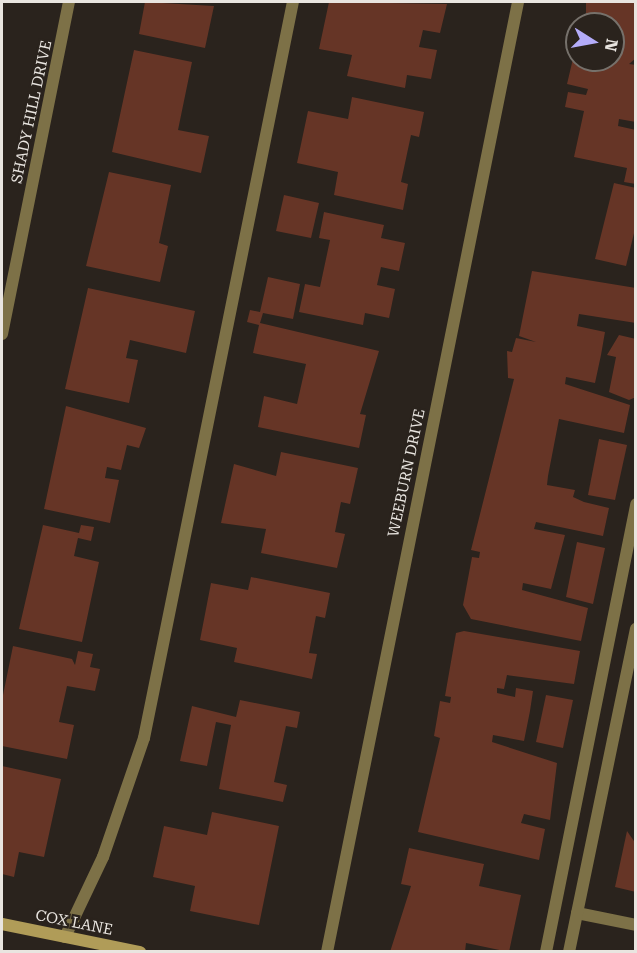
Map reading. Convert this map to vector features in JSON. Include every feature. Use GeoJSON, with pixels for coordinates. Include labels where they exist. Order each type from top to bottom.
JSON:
{"type":"FeatureCollection","features":[{"type":"Feature","properties":{"kind":"street","name":"SHADY HILL DRIVE"},"geometry":{"type":"LineString","coordinates":[[2,334],[69,2]]}},
{"type":"Feature","properties":{"kind":"street"},"geometry":{"type":"LineString","coordinates":[[65,937],[103,857],[144,738],[293,2]]}},
{"type":"Feature","properties":{"kind":"street","name":"WEEBURN DRIVE"},"geometry":{"type":"LineString","coordinates":[[327,951],[518,2]]}},
{"type":"Feature","properties":{"kind":"street"},"geometry":{"type":"LineString","coordinates":[[546,951],[636,504]]}},
{"type":"Feature","properties":{"kind":"street"},"geometry":{"type":"LineString","coordinates":[[569,951],[636,629]]}},
{"type":"Feature","properties":{"kind":"street"},"geometry":{"type":"LineString","coordinates":[[577,914],[636,925]]}},
{"type":"Feature","properties":{"kind":"street","name":"COX LANE"},"geometry":{"type":"LineString","coordinates":[[2,924],[140,951]]}},
{"type":"Feature","properties":{"kind":"building"},"geometry":{"type":"Polygon","coordinates":[[[145,2],[214,6],[205,48],[139,34],[145,2]]]}},
{"type":"Feature","properties":{"kind":"building"},"geometry":{"type":"Polygon","coordinates":[[[329,2],[447,4],[440,33],[423,30],[419,47],[437,50],[431,79],[407,75],[405,88],[347,76],[352,55],[319,49],[329,2]]]}},
{"type":"Feature","properties":{"kind":"building"},"geometry":{"type":"Polygon","coordinates":[[[586,2],[636,2],[636,58],[629,64],[636,65],[636,122],[619,119],[618,126],[636,130],[636,184],[624,182],[627,168],[574,157],[584,111],[565,107],[568,92],[586,95],[588,89],[567,84],[570,72],[625,72],[625,12],[586,12],[586,2]]]}},
{"type":"Feature","properties":{"kind":"building"},"geometry":{"type":"Polygon","coordinates":[[[134,50],[192,62],[178,130],[209,136],[201,173],[112,152],[134,50]]]}},
{"type":"Feature","properties":{"kind":"building"},"geometry":{"type":"Polygon","coordinates":[[[352,97],[424,112],[419,137],[411,135],[401,182],[408,184],[403,210],[334,195],[338,172],[297,163],[308,111],[348,119],[352,97]]]}},
{"type":"Feature","properties":{"kind":"building"},"geometry":{"type":"Polygon","coordinates":[[[109,172],[171,185],[159,243],[168,246],[160,282],[86,266],[109,172]]]}},
{"type":"Feature","properties":{"kind":"building"},"geometry":{"type":"Polygon","coordinates":[[[614,183],[636,188],[636,225],[626,266],[595,259],[614,183]]]}},
{"type":"Feature","properties":{"kind":"building"},"geometry":{"type":"Polygon","coordinates":[[[284,195],[319,203],[311,238],[276,231],[284,195]]]}},
{"type":"Feature","properties":{"kind":"building"},"geometry":{"type":"Polygon","coordinates":[[[324,212],[384,225],[381,238],[405,243],[399,271],[381,267],[377,285],[395,289],[389,318],[365,313],[363,325],[299,312],[305,284],[320,287],[330,240],[319,238],[324,212]]]}},
{"type":"Feature","properties":{"kind":"building"},"geometry":{"type":"Polygon","coordinates":[[[532,271],[636,288],[636,323],[579,314],[577,326],[605,332],[601,355],[595,383],[566,377],[565,384],[630,405],[624,433],[559,419],[548,476],[547,485],[575,490],[573,497],[609,508],[603,536],[536,522],[534,529],[565,535],[551,589],[523,583],[522,590],[588,608],[581,641],[471,619],[463,605],[472,557],[479,558],[480,552],[471,550],[514,379],[508,378],[507,351],[512,352],[516,338],[536,342],[519,336],[532,271]]]}},
{"type":"Feature","properties":{"kind":"building"},"geometry":{"type":"Polygon","coordinates":[[[268,277],[300,284],[293,319],[263,313],[260,323],[379,351],[360,414],[366,415],[359,448],[258,427],[264,396],[297,404],[306,364],[253,353],[259,325],[247,322],[250,310],[260,312],[268,277]]]}},
{"type":"Feature","properties":{"kind":"building"},"geometry":{"type":"Polygon","coordinates":[[[88,288],[195,311],[186,353],[130,340],[126,358],[138,360],[129,403],[65,389],[88,288]]]}},
{"type":"Feature","properties":{"kind":"building"},"geometry":{"type":"Polygon","coordinates":[[[619,335],[636,339],[636,397],[629,400],[609,392],[616,357],[607,355],[619,335]]]}},
{"type":"Feature","properties":{"kind":"building"},"geometry":{"type":"Polygon","coordinates":[[[66,406],[146,428],[139,448],[127,445],[121,470],[107,467],[105,478],[119,480],[110,523],[44,509],[66,406]]]}},
{"type":"Feature","properties":{"kind":"building"},"geometry":{"type":"Polygon","coordinates":[[[599,439],[627,445],[615,500],[588,495],[599,439]]]}},
{"type":"Feature","properties":{"kind":"building"},"geometry":{"type":"Polygon","coordinates":[[[281,452],[358,468],[350,504],[341,502],[335,532],[345,534],[337,568],[261,553],[266,529],[221,523],[234,464],[276,476],[281,452]]]}},
{"type":"Feature","properties":{"kind":"building"},"geometry":{"type":"Polygon","coordinates":[[[43,525],[79,533],[81,525],[94,527],[91,541],[78,538],[74,556],[99,562],[82,642],[19,629],[43,525]]]}},
{"type":"Feature","properties":{"kind":"building"},"geometry":{"type":"Polygon","coordinates":[[[577,542],[605,548],[593,604],[566,597],[577,542]]]}},
{"type":"Feature","properties":{"kind":"building"},"geometry":{"type":"Polygon","coordinates":[[[251,577],[330,593],[325,618],[316,616],[309,653],[317,654],[312,679],[234,662],[237,648],[200,640],[211,583],[248,590],[251,577]]]}},
{"type":"Feature","properties":{"kind":"building"},"geometry":{"type":"Polygon","coordinates":[[[464,631],[580,651],[574,684],[507,675],[504,689],[497,688],[497,693],[515,697],[516,688],[533,691],[524,741],[493,735],[492,742],[557,763],[550,820],[524,814],[521,823],[545,829],[539,860],[418,832],[440,738],[434,736],[440,701],[450,703],[451,697],[445,696],[456,633],[464,631]]]}},
{"type":"Feature","properties":{"kind":"building"},"geometry":{"type":"Polygon","coordinates":[[[13,646],[72,659],[75,665],[78,651],[93,654],[90,667],[100,669],[95,691],[67,686],[59,722],[74,725],[67,759],[2,746],[2,700],[13,646]]]}},
{"type":"Feature","properties":{"kind":"building"},"geometry":{"type":"Polygon","coordinates":[[[546,695],[573,700],[563,748],[536,742],[546,695]]]}},
{"type":"Feature","properties":{"kind":"building"},"geometry":{"type":"Polygon","coordinates":[[[240,700],[300,712],[297,728],[286,726],[274,782],[287,785],[283,802],[219,789],[231,725],[216,722],[207,766],[180,761],[192,706],[236,717],[240,700]]]}},
{"type":"Feature","properties":{"kind":"building"},"geometry":{"type":"Polygon","coordinates":[[[2,766],[61,779],[44,857],[19,852],[14,877],[2,874],[2,766]]]}},
{"type":"Feature","properties":{"kind":"building"},"geometry":{"type":"Polygon","coordinates":[[[212,812],[279,826],[259,925],[190,911],[195,886],[153,877],[164,826],[207,835],[212,812]]]}},
{"type":"Feature","properties":{"kind":"building"},"geometry":{"type":"Polygon","coordinates":[[[627,831],[636,844],[636,892],[615,887],[627,831]]]}},
{"type":"Feature","properties":{"kind":"building"},"geometry":{"type":"Polygon","coordinates":[[[409,848],[484,864],[479,886],[521,895],[509,952],[466,943],[465,952],[390,952],[411,886],[401,884],[409,848]]]}}]}
